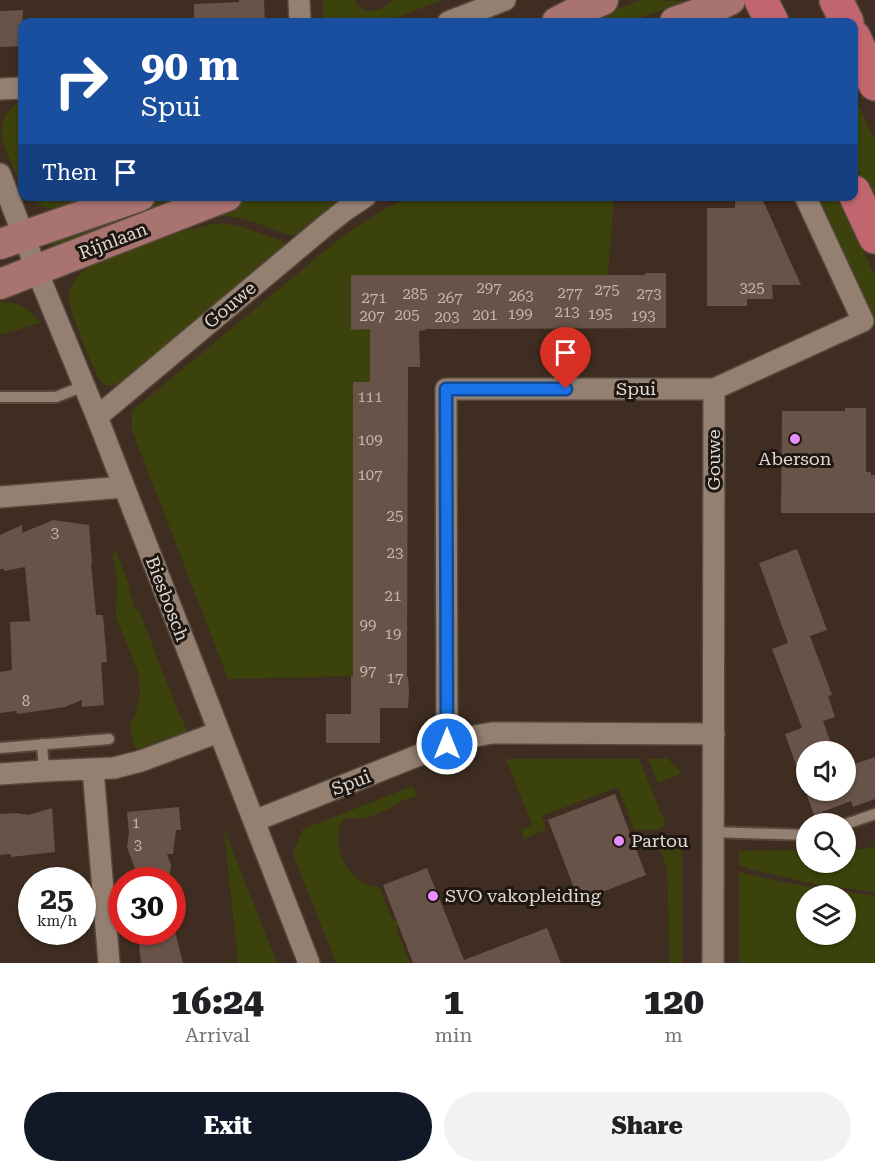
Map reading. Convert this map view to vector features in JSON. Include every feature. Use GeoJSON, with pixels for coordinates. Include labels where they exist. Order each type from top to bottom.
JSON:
{"type":"FeatureCollection","features":[{"type":"Feature","properties":{"kind":"main road"},"geometry":{"type":"LineString","coordinates":[[761,0],[770,18]]}},
{"type":"Feature","properties":{"kind":"main road"},"geometry":{"type":"LineString","coordinates":[[836,0],[845,18]]}},
{"type":"Feature","properties":{"kind":"main road"},"geometry":{"type":"LineString","coordinates":[[858,46],[875,84]]}},
{"type":"Feature","properties":{"kind":"main road"},"geometry":{"type":"LineString","coordinates":[[858,201],[875,237]]}},
{"type":"Feature","properties":{"kind":"street"},"geometry":{"type":"LineString","coordinates":[[299,0],[300,18]]}},
{"type":"Feature","properties":{"kind":"street"},"geometry":{"type":"LineString","coordinates":[[458,18],[505,0]]}},
{"type":"Feature","properties":{"kind":"street"},"geometry":{"type":"LineString","coordinates":[[565,18],[603,0]]}},
{"type":"Feature","properties":{"kind":"street"},"geometry":{"type":"LineString","coordinates":[[686,18],[730,0]]}},
{"type":"Feature","properties":{"kind":"street"},"geometry":{"type":"LineString","coordinates":[[0,89],[18,88]]}},
{"type":"Feature","properties":{"kind":"street","name":"Biesbosch"},"geometry":{"type":"LineString","coordinates":[[0,174],[12,240],[37,270],[97,417],[309,963]]}},
{"type":"Feature","properties":{"kind":"street","name":"Rijnlaan"},"geometry":{"type":"LineString","coordinates":[[12,240],[125,201]]}},
{"type":"Feature","properties":{"kind":"street","name":"Rijnlaan"},"geometry":{"type":"LineString","coordinates":[[0,284],[214,201]]}},
{"type":"Feature","properties":{"kind":"street","name":"Gouwe"},"geometry":{"type":"LineString","coordinates":[[97,417],[325,226],[359,201]]}},
{"type":"Feature","properties":{"kind":"street"},"geometry":{"type":"LineString","coordinates":[[714,389],[863,321],[807,201]]}},
{"type":"Feature","properties":{"kind":"street","name":"Spui"},"geometry":{"type":"LineString","coordinates":[[447,744],[446,389],[714,389]]}},
{"type":"Feature","properties":{"kind":"street","name":"Gouwe"},"geometry":{"type":"LineString","coordinates":[[713,963],[714,389]]}},
{"type":"Feature","properties":{"kind":"street"},"geometry":{"type":"LineString","coordinates":[[0,497],[124,487]]}},
{"type":"Feature","properties":{"kind":"street"},"geometry":{"type":"LineString","coordinates":[[0,774],[114,768],[141,761],[219,732]]}},
{"type":"Feature","properties":{"kind":"street","name":"Spui"},"geometry":{"type":"LineString","coordinates":[[254,821],[447,744],[492,732],[714,734]]}},
{"type":"Feature","properties":{"kind":"street"},"geometry":{"type":"LineString","coordinates":[[93,769],[109,963]]}},
{"type":"Feature","properties":{"kind":"lane"},"geometry":{"type":"LineString","coordinates":[[0,397],[56,397],[84,386]]}},
{"type":"Feature","properties":{"kind":"lane"},"geometry":{"type":"LineString","coordinates":[[0,748],[109,739]]}},
{"type":"Feature","properties":{"kind":"lane"},"geometry":{"type":"LineString","coordinates":[[42,744],[44,771]]}},
{"type":"Feature","properties":{"kind":"lane"},"geometry":{"type":"LineString","coordinates":[[856,821],[875,814]]}},
{"type":"Feature","properties":{"kind":"lane"},"geometry":{"type":"LineString","coordinates":[[713,832],[796,835]]}},
{"type":"Feature","properties":{"kind":"green space"},"geometry":{"type":"Polygon","coordinates":[[[323,0],[355,0],[362,8],[373,10],[383,7],[392,0],[442,0],[395,18],[323,18],[323,0]]]}},
{"type":"Feature","properties":{"kind":"green space"},"geometry":{"type":"Polygon","coordinates":[[[641,0],[686,1],[641,18],[580,18],[618,2],[620,8],[641,0]]]}},
{"type":"Feature","properties":{"kind":"green space"},"geometry":{"type":"Polygon","coordinates":[[[18,103],[18,180],[2,140],[5,116],[18,103]]]}},
{"type":"Feature","properties":{"kind":"green space"},"geometry":{"type":"Polygon","coordinates":[[[858,105],[875,141],[875,207],[858,170],[858,105]]]}},
{"type":"Feature","properties":{"kind":"green space"},"geometry":{"type":"Polygon","coordinates":[[[83,201],[59,209],[42,206],[35,202],[83,201]]]}},
{"type":"Feature","properties":{"kind":"green space"},"geometry":{"type":"Polygon","coordinates":[[[148,201],[195,201],[51,249],[54,241],[66,231],[148,201]]]}},
{"type":"Feature","properties":{"kind":"green space"},"geometry":{"type":"Polygon","coordinates":[[[245,201],[341,201],[297,235],[290,235],[242,219],[213,216],[236,203],[245,201]]]}},
{"type":"Feature","properties":{"kind":"green space"},"geometry":{"type":"Polygon","coordinates":[[[402,201],[614,201],[608,275],[352,275],[351,273],[351,329],[370,328],[370,382],[352,382],[351,384],[353,384],[353,676],[228,679],[132,430],[132,411],[333,244],[402,201]]]}},
{"type":"Feature","properties":{"kind":"green space"},"geometry":{"type":"Polygon","coordinates":[[[821,201],[840,201],[875,276],[875,319],[821,201]]]}},
{"type":"Feature","properties":{"kind":"green space"},"geometry":{"type":"Polygon","coordinates":[[[212,224],[230,224],[282,241],[285,245],[123,382],[113,386],[107,385],[98,378],[73,315],[69,297],[74,282],[84,270],[93,264],[161,237],[212,224]]]}},
{"type":"Feature","properties":{"kind":"green space"},"geometry":{"type":"Polygon","coordinates":[[[0,302],[23,307],[40,323],[0,335],[0,302]]]}},
{"type":"Feature","properties":{"kind":"green space"},"geometry":{"type":"Polygon","coordinates":[[[115,549],[136,610],[139,610],[176,707],[189,734],[166,743],[164,739],[137,750],[133,743],[130,725],[137,710],[140,691],[138,672],[116,617],[117,583],[113,555],[115,549]]]}},
{"type":"Feature","properties":{"kind":"green space"},"geometry":{"type":"Polygon","coordinates":[[[667,758],[682,773],[658,783],[648,759],[667,758]]]}},
{"type":"Feature","properties":{"kind":"green space"},"geometry":{"type":"Polygon","coordinates":[[[506,759],[639,759],[666,825],[660,830],[634,830],[618,787],[542,816],[546,830],[524,839],[521,830],[532,825],[506,759]]]}},
{"type":"Feature","properties":{"kind":"green space"},"geometry":{"type":"Polygon","coordinates":[[[413,786],[417,796],[403,800],[387,810],[366,818],[345,818],[338,831],[339,849],[346,865],[356,878],[371,886],[379,887],[393,921],[397,920],[399,926],[396,928],[410,963],[336,963],[293,854],[303,829],[413,786]]]}},
{"type":"Feature","properties":{"kind":"green space"},"geometry":{"type":"Polygon","coordinates":[[[224,829],[277,963],[238,963],[224,829]]]}},
{"type":"Feature","properties":{"kind":"green space"},"geometry":{"type":"Polygon","coordinates":[[[682,835],[682,963],[670,963],[667,868],[659,846],[682,835]]]}},
{"type":"Feature","properties":{"kind":"green space"},"geometry":{"type":"Polygon","coordinates":[[[875,846],[875,892],[856,890],[856,885],[814,884],[739,865],[739,851],[796,850],[796,873],[856,873],[856,849],[875,846]]]}},
{"type":"Feature","properties":{"kind":"green space"},"geometry":{"type":"Polygon","coordinates":[[[739,872],[801,885],[796,885],[796,945],[856,945],[856,893],[875,896],[875,963],[739,963],[739,872]]]}},
{"type":"Feature","properties":{"kind":"building"},"geometry":{"type":"Polygon","coordinates":[[[239,0],[264,0],[265,18],[194,18],[194,4],[239,2],[239,0]]]}},
{"type":"Feature","properties":{"kind":"building"},"geometry":{"type":"Polygon","coordinates":[[[23,10],[23,18],[18,18],[18,46],[0,47],[0,11],[23,10]]]}},
{"type":"Feature","properties":{"kind":"building"},"geometry":{"type":"Polygon","coordinates":[[[735,201],[763,201],[801,285],[772,285],[773,299],[747,299],[747,306],[707,306],[707,208],[735,208],[735,201]]]}},
{"type":"Feature","properties":{"kind":"building"},"geometry":{"type":"Polygon","coordinates":[[[645,273],[666,273],[666,328],[426,329],[419,331],[420,367],[408,367],[408,708],[380,708],[380,743],[326,743],[326,714],[351,714],[353,382],[370,382],[370,329],[351,330],[351,275],[645,275],[645,273]]]}},
{"type":"Feature","properties":{"kind":"building"},"geometry":{"type":"Polygon","coordinates":[[[845,408],[866,408],[866,472],[875,475],[875,513],[781,513],[782,411],[845,411],[845,408]]]}},
{"type":"Feature","properties":{"kind":"building"},"geometry":{"type":"Polygon","coordinates":[[[53,520],[89,525],[96,615],[103,615],[107,662],[101,663],[104,705],[82,707],[82,700],[65,707],[17,714],[16,711],[0,713],[0,672],[12,670],[10,622],[30,621],[25,567],[4,571],[0,569],[0,535],[22,525],[22,533],[53,520]]]}},
{"type":"Feature","properties":{"kind":"building"},"geometry":{"type":"Polygon","coordinates":[[[797,549],[827,630],[810,636],[832,695],[828,696],[835,717],[823,721],[830,741],[796,741],[796,765],[785,734],[802,728],[772,649],[788,643],[759,563],[797,549]]]}},
{"type":"Feature","properties":{"kind":"building"},"geometry":{"type":"Polygon","coordinates":[[[875,757],[875,799],[853,807],[851,801],[856,801],[856,764],[875,757]]]}},
{"type":"Feature","properties":{"kind":"building"},"geometry":{"type":"Polygon","coordinates":[[[615,794],[646,875],[579,901],[548,820],[615,794]]]}},
{"type":"Feature","properties":{"kind":"building"},"geometry":{"type":"Polygon","coordinates":[[[809,801],[851,801],[819,813],[813,813],[809,801]]]}},
{"type":"Feature","properties":{"kind":"building"},"geometry":{"type":"Polygon","coordinates":[[[179,807],[181,830],[176,830],[173,854],[167,854],[171,867],[134,867],[127,847],[129,833],[127,812],[179,807]]]}},
{"type":"Feature","properties":{"kind":"building"},"geometry":{"type":"Polygon","coordinates":[[[52,808],[55,852],[11,857],[11,854],[0,855],[0,814],[28,815],[52,808]]]}},
{"type":"Feature","properties":{"kind":"building"},"geometry":{"type":"Polygon","coordinates":[[[427,868],[464,960],[547,928],[561,963],[413,963],[383,885],[427,868]]]}},
{"type":"Feature","properties":{"kind":"building"},"geometry":{"type":"Polygon","coordinates":[[[139,945],[178,945],[183,963],[141,963],[139,945]]]}},
{"type":"Feature","properties":{"kind":"place","name":"Aberson"},"geometry":{"type":"Point","coordinates":[795,439]}},
{"type":"Feature","properties":{"kind":"place","name":"Partou"},"geometry":{"type":"Point","coordinates":[619,841]}},
{"type":"Feature","properties":{"kind":"place","name":"SVO vakopleiding"},"geometry":{"type":"Point","coordinates":[433,896]}},
{"type":"Feature","properties":{"kind":"route"},"geometry":{"type":"LineString","coordinates":[[447,744],[446,389],[566,389]]}}]}
